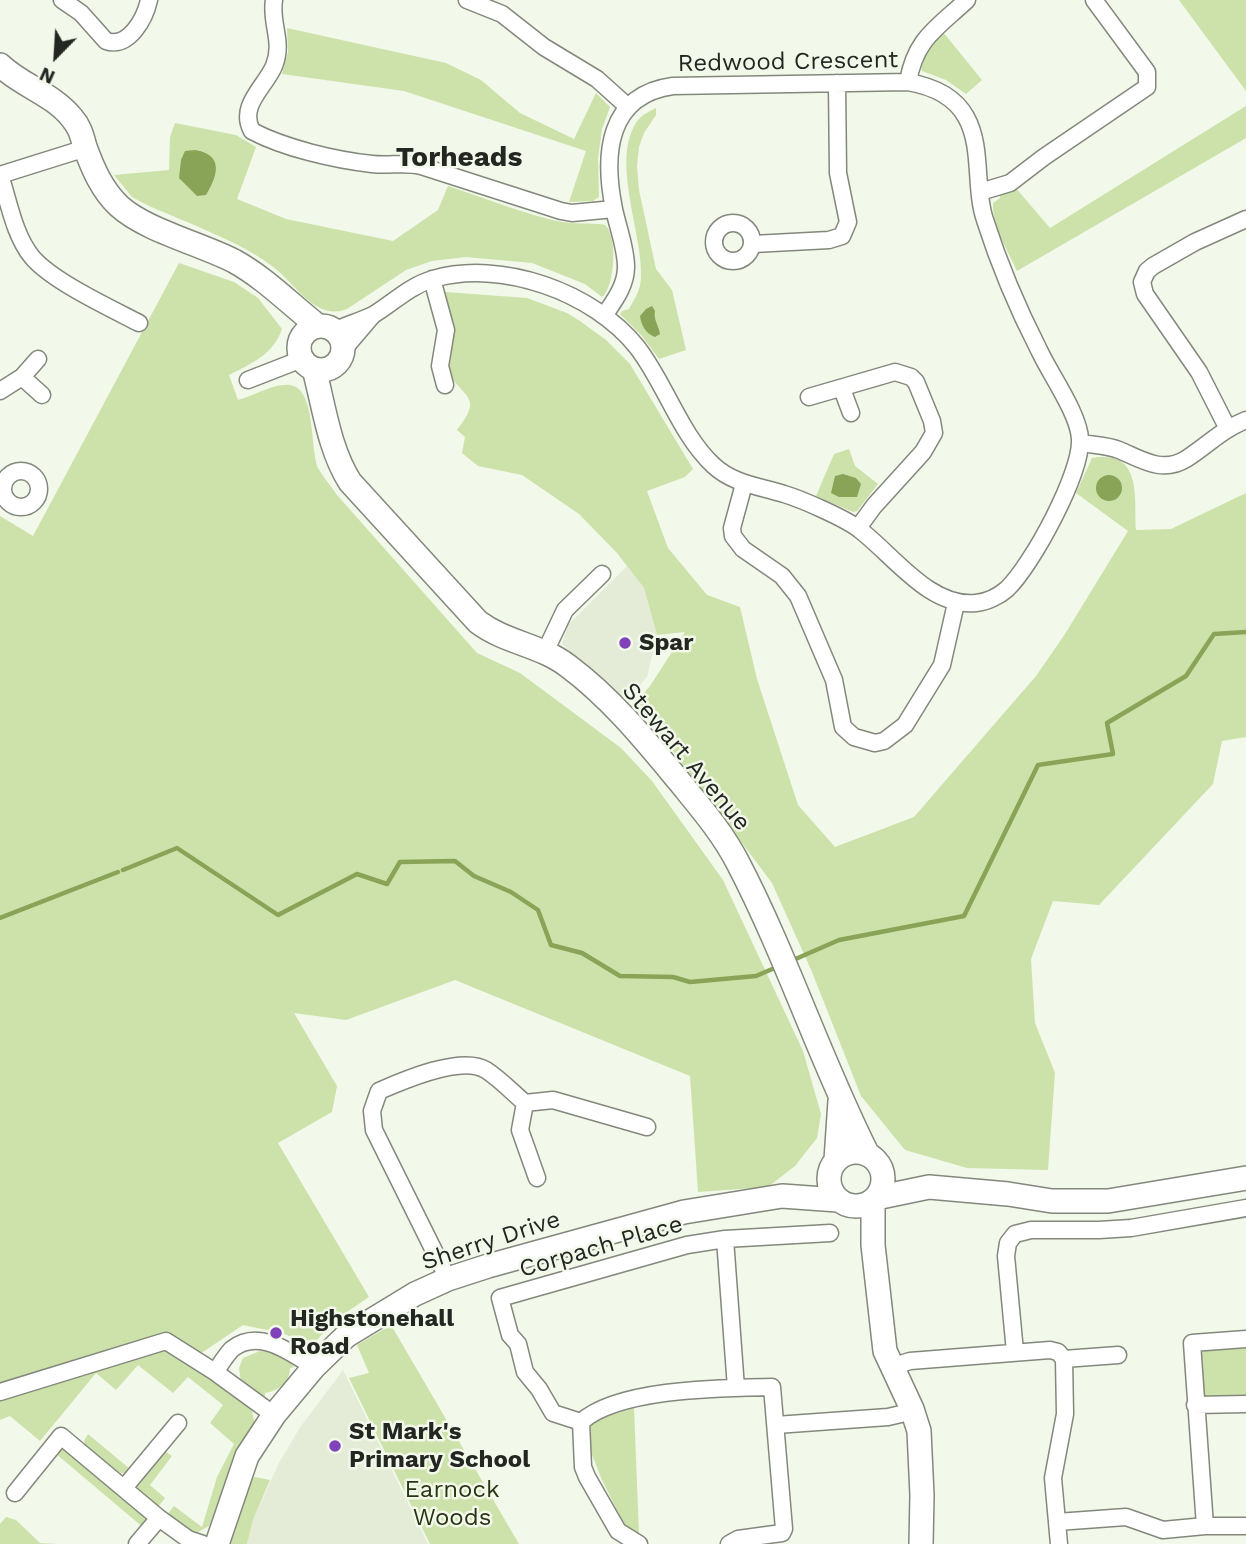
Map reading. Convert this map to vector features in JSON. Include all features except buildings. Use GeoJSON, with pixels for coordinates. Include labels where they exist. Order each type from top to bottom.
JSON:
{"type":"FeatureCollection","features":[{"type":"Feature","properties":{"kind":"street"},"geometry":{"type":"LineString","coordinates":[[62,0],[82,13],[106,41],[111,43],[122,41],[134,30],[145,13],[149,0]]}},
{"type":"Feature","properties":{"kind":"street"},"geometry":{"type":"LineString","coordinates":[[274,0],[279,47],[273,68],[249,106],[247,115],[251,131],[290,147],[374,165],[421,166],[561,211],[572,213],[614,209]]}},
{"type":"Feature","properties":{"kind":"street"},"geometry":{"type":"LineString","coordinates":[[467,0],[502,14],[544,47],[597,79],[627,106],[617,124],[611,146],[611,187],[626,265],[617,298],[604,316]]}},
{"type":"Feature","properties":{"kind":"street"},"geometry":{"type":"LineString","coordinates":[[908,82],[918,47],[967,0]]}},
{"type":"Feature","properties":{"kind":"street"},"geometry":{"type":"LineString","coordinates":[[980,192],[997,188],[1023,175],[1044,157],[1147,87],[1148,76],[1145,68],[1094,0]]}},
{"type":"Feature","properties":{"kind":"street","name":"Stewart Avenue"},"geometry":{"type":"LineString","coordinates":[[0,65],[20,81],[60,105],[81,130],[100,184],[121,208],[139,219],[232,260],[268,283],[333,342],[329,425]]}},
{"type":"Feature","properties":{"kind":"street","name":"Redwood Crescent"},"geometry":{"type":"LineString","coordinates":[[627,106],[646,93],[673,86],[908,82],[942,93],[960,107],[967,118],[972,132],[983,216],[1032,337],[1079,426],[1081,443]]}},
{"type":"Feature","properties":{"kind":"street"},"geometry":{"type":"LineString","coordinates":[[752,244],[838,239],[845,231],[848,222],[838,173],[837,83]]}},
{"type":"Feature","properties":{"kind":"street"},"geometry":{"type":"LineString","coordinates":[[86,148],[0,175],[17,230],[31,256],[43,268],[139,323]]}},
{"type":"Feature","properties":{"kind":"street"},"geometry":{"type":"LineString","coordinates":[[1227,427],[1199,372],[1145,294],[1142,282],[1147,271],[1153,266],[1195,242],[1246,219]]}},
{"type":"Feature","properties":{"kind":"street"},"geometry":{"type":"LineString","coordinates":[[248,380],[305,356],[330,368],[333,342],[400,295],[432,279],[479,274],[532,281],[561,291],[604,316],[636,346],[710,462],[722,472],[744,484],[795,498],[858,528],[902,568],[937,594],[956,603],[978,603],[997,597],[1013,582],[1038,546],[1057,511],[1081,443],[1117,449],[1154,465],[1167,465],[1184,460],[1227,427],[1246,420]]}},
{"type":"Feature","properties":{"kind":"street"},"geometry":{"type":"LineString","coordinates":[[432,279],[446,330],[440,366],[445,385]]}},
{"type":"Feature","properties":{"kind":"street","name":"Stewart Avenue"},"geometry":{"type":"LineString","coordinates":[[285,300],[329,425],[340,466],[351,482],[467,610],[493,633],[545,652],[567,664],[591,685],[645,739],[715,825],[738,863],[755,900],[814,1032],[840,1099],[874,1160]]}},
{"type":"Feature","properties":{"kind":"street"},"geometry":{"type":"LineString","coordinates":[[305,356],[307,331],[333,342]]}},
{"type":"Feature","properties":{"kind":"street"},"geometry":{"type":"LineString","coordinates":[[0,391],[22,377],[38,359]]}},
{"type":"Feature","properties":{"kind":"street"},"geometry":{"type":"LineString","coordinates":[[809,397],[895,372],[903,373],[916,382],[933,427],[932,438],[923,452],[874,506],[858,528]]}},
{"type":"Feature","properties":{"kind":"street"},"geometry":{"type":"LineString","coordinates":[[22,377],[42,395]]}},
{"type":"Feature","properties":{"kind":"street"},"geometry":{"type":"LineString","coordinates":[[842,389],[851,413]]}},
{"type":"Feature","properties":{"kind":"street"},"geometry":{"type":"LineString","coordinates":[[744,484],[732,528],[733,536],[743,549],[782,576],[798,596],[834,680],[843,727],[853,737],[875,743],[884,741],[905,725],[942,665],[956,603]]}},
{"type":"Feature","properties":{"kind":"street"},"geometry":{"type":"LineString","coordinates":[[545,652],[565,610],[602,573]]}},
{"type":"Feature","properties":{"kind":"street"},"geometry":{"type":"LineString","coordinates":[[448,1279],[374,1130],[372,1111],[379,1091],[409,1078],[454,1065],[484,1068],[524,1103],[553,1100],[647,1127]]}},
{"type":"Feature","properties":{"kind":"street","name":"Stewart Avenue"},"geometry":{"type":"LineString","coordinates":[[833,1164],[840,1099]]}},
{"type":"Feature","properties":{"kind":"street"},"geometry":{"type":"LineString","coordinates":[[524,1103],[520,1130],[537,1178]]}},
{"type":"Feature","properties":{"kind":"street"},"geometry":{"type":"LineString","coordinates":[[873,1245],[829,1185],[833,1164],[851,1152],[929,1186]]}},
{"type":"Feature","properties":{"kind":"street"},"geometry":{"type":"LineString","coordinates":[[874,1160],[883,1183],[875,1199],[873,1245],[885,1351],[912,1409],[919,1431],[921,1544]]}},
{"type":"Feature","properties":{"kind":"street","name":"Sherry Drive"},"geometry":{"type":"LineString","coordinates":[[782,1196],[833,1164]]}},
{"type":"Feature","properties":{"kind":"street"},"geometry":{"type":"LineString","coordinates":[[842,1202],[855,1207],[875,1199],[929,1186],[1052,1201],[1108,1201],[1246,1178]]}},
{"type":"Feature","properties":{"kind":"street","name":"Sherry Drive"},"geometry":{"type":"LineString","coordinates":[[217,1544],[247,1457],[274,1415],[314,1367],[346,1336],[390,1308],[448,1279],[646,1220],[782,1196],[842,1202]]}},
{"type":"Feature","properties":{"kind":"street"},"geometry":{"type":"LineString","coordinates":[[1015,1352],[1006,1256],[1008,1243],[1015,1234],[1031,1230],[1131,1228],[1246,1208]]}},
{"type":"Feature","properties":{"kind":"street","name":"Corpach Place"},"geometry":{"type":"LineString","coordinates":[[581,1422],[553,1413],[540,1389],[525,1372],[518,1344],[510,1335],[500,1298],[687,1245],[725,1239],[830,1233]]}},
{"type":"Feature","properties":{"kind":"street"},"geometry":{"type":"LineString","coordinates":[[725,1239],[736,1388]]}},
{"type":"Feature","properties":{"kind":"street"},"geometry":{"type":"LineString","coordinates":[[1205,1526],[1192,1343],[1246,1339]]}},
{"type":"Feature","properties":{"kind":"street"},"geometry":{"type":"LineString","coordinates":[[0,1392],[166,1340],[274,1415]]}},
{"type":"Feature","properties":{"kind":"street"},"geometry":{"type":"LineString","coordinates":[[215,1372],[232,1349],[250,1340],[269,1342],[314,1367]]}},
{"type":"Feature","properties":{"kind":"street"},"geometry":{"type":"LineString","coordinates":[[891,1367],[910,1361],[1015,1352],[1058,1352],[1064,1359],[1065,1414],[1053,1478],[1059,1544]]}},
{"type":"Feature","properties":{"kind":"street"},"geometry":{"type":"LineString","coordinates":[[1064,1359],[1118,1355]]}},
{"type":"Feature","properties":{"kind":"street"},"geometry":{"type":"LineString","coordinates":[[639,1544],[618,1531],[587,1477],[583,1467],[581,1422],[591,1413],[656,1393],[772,1387],[784,1529],[782,1533],[773,1536],[738,1539],[729,1544]]}},
{"type":"Feature","properties":{"kind":"street"},"geometry":{"type":"LineString","coordinates":[[1195,1405],[1246,1404]]}},
{"type":"Feature","properties":{"kind":"street"},"geometry":{"type":"LineString","coordinates":[[776,1425],[888,1417],[901,1415],[912,1409]]}},
{"type":"Feature","properties":{"kind":"street"},"geometry":{"type":"LineString","coordinates":[[124,1488],[178,1423]]}},
{"type":"Feature","properties":{"kind":"street"},"geometry":{"type":"LineString","coordinates":[[15,1493],[61,1436],[159,1518],[188,1539],[203,1544]]}},
{"type":"Feature","properties":{"kind":"street"},"geometry":{"type":"LineString","coordinates":[[1057,1522],[1126,1517],[1163,1530],[1246,1526]]}},
{"type":"Feature","properties":{"kind":"street"},"geometry":{"type":"LineString","coordinates":[[137,1544],[159,1518]]}},
{"type":"Feature","properties":{"kind":"shaded area"},"geometry":{"type":"Polygon","coordinates":[[[195,150],[211,156],[216,167],[206,195],[197,196],[179,178],[185,151],[195,150]]]}},
{"type":"Feature","properties":{"kind":"shaded area"},"geometry":{"type":"Polygon","coordinates":[[[652,306],[660,334],[655,337],[644,329],[640,316],[652,306]]]}},
{"type":"Feature","properties":{"kind":"shaded area"},"geometry":{"type":"Polygon","coordinates":[[[843,474],[856,478],[861,484],[857,497],[839,497],[831,493],[835,476],[843,474]]]}},
{"type":"Feature","properties":{"kind":"shaded area"},"geometry":{"type":"Polygon","coordinates":[[[1109,475],[1118,479],[1122,488],[1118,497],[1109,501],[1100,497],[1096,488],[1100,479],[1109,475]]]}},
{"type":"Feature","properties":{"kind":"shaded area"},"geometry":{"type":"Polygon","coordinates":[[[627,566],[644,588],[657,635],[647,677],[627,701],[562,644],[568,625],[627,566]]]}},
{"type":"Feature","properties":{"kind":"shaded area","name":"St Mark's Primary School"},"geometry":{"type":"Polygon","coordinates":[[[343,1370],[428,1544],[247,1544],[253,1520],[279,1463],[299,1429],[343,1370]]]}},
{"type":"Feature","properties":{"kind":"green space"},"geometry":{"type":"Polygon","coordinates":[[[1179,0],[1246,0],[1246,91],[1179,0]]]}},
{"type":"Feature","properties":{"kind":"green space"},"geometry":{"type":"Polygon","coordinates":[[[287,28],[446,63],[481,80],[520,113],[574,139],[596,93],[610,107],[602,129],[598,158],[599,197],[593,201],[569,202],[586,151],[404,91],[282,74],[288,52],[287,28]]]}},
{"type":"Feature","properties":{"kind":"green space"},"geometry":{"type":"Polygon","coordinates":[[[943,32],[982,80],[966,94],[946,80],[922,71],[923,54],[943,32]]]}},
{"type":"Feature","properties":{"kind":"green space"},"geometry":{"type":"Polygon","coordinates":[[[1246,106],[1246,138],[1017,271],[1001,238],[993,212],[993,203],[1000,198],[1000,193],[1015,187],[1050,228],[1246,106]]]}},
{"type":"Feature","properties":{"kind":"green space"},"geometry":{"type":"Polygon","coordinates":[[[656,108],[656,115],[644,133],[639,147],[639,190],[656,269],[672,290],[686,350],[659,359],[642,336],[620,314],[629,309],[641,279],[641,261],[627,176],[630,136],[638,120],[656,108]]]}},
{"type":"Feature","properties":{"kind":"green space"},"geometry":{"type":"Polygon","coordinates":[[[175,123],[236,135],[256,147],[237,199],[286,219],[393,241],[438,210],[448,186],[547,219],[605,225],[612,239],[613,250],[610,283],[602,297],[585,284],[532,263],[466,257],[432,261],[406,270],[347,309],[326,310],[308,300],[277,270],[249,251],[132,197],[114,175],[169,170],[170,137],[175,123]]]}},
{"type":"Feature","properties":{"kind":"green space"},"geometry":{"type":"Polygon","coordinates":[[[179,263],[234,282],[258,298],[282,329],[267,352],[229,375],[238,400],[277,386],[290,385],[298,389],[308,408],[316,459],[322,475],[477,653],[520,673],[621,748],[652,781],[723,880],[803,1051],[821,1114],[817,1138],[795,1166],[768,1187],[698,1192],[690,1076],[455,980],[346,1020],[294,1013],[337,1086],[332,1112],[278,1143],[369,1297],[335,1320],[316,1341],[299,1340],[282,1333],[243,1325],[194,1358],[251,1407],[255,1424],[209,1526],[198,1532],[186,1531],[166,1516],[174,1506],[202,1527],[217,1477],[234,1444],[210,1423],[223,1405],[188,1377],[173,1393],[138,1365],[116,1390],[96,1373],[40,1441],[10,1416],[0,1420],[0,516],[33,536],[179,263]]]}},
{"type":"Feature","properties":{"kind":"green space"},"geometry":{"type":"Polygon","coordinates":[[[445,292],[527,298],[567,313],[606,340],[630,364],[693,469],[685,477],[647,491],[668,548],[707,595],[740,607],[757,679],[798,805],[835,847],[914,817],[1036,676],[1065,634],[1128,531],[1076,493],[1092,458],[1108,457],[1120,461],[1128,468],[1135,491],[1136,530],[1171,529],[1246,493],[1246,737],[1222,741],[1213,784],[1099,905],[1053,901],[1031,959],[1035,1023],[1055,1073],[1048,1170],[967,1168],[905,1150],[861,1096],[812,972],[772,883],[646,715],[634,704],[650,686],[685,632],[657,635],[644,588],[617,553],[579,514],[522,475],[478,466],[462,453],[465,437],[457,430],[470,409],[470,403],[447,369],[445,292]]]}},
{"type":"Feature","properties":{"kind":"green space"},"geometry":{"type":"Polygon","coordinates":[[[849,449],[855,466],[878,484],[857,511],[853,512],[816,496],[834,454],[849,449]]]}},
{"type":"Feature","properties":{"kind":"green space","name":"Earnock Woods"},"geometry":{"type":"Polygon","coordinates":[[[391,1325],[519,1544],[430,1544],[349,1378],[369,1373],[357,1345],[391,1325]]]}},
{"type":"Feature","properties":{"kind":"green space"},"geometry":{"type":"Polygon","coordinates":[[[1246,1344],[1246,1397],[1209,1398],[1203,1395],[1201,1352],[1204,1349],[1246,1344]]]}},
{"type":"Feature","properties":{"kind":"green space"},"geometry":{"type":"Polygon","coordinates":[[[260,1351],[279,1355],[294,1367],[290,1368],[288,1378],[282,1385],[265,1393],[265,1396],[260,1396],[241,1383],[239,1368],[243,1358],[260,1351]]]}},
{"type":"Feature","properties":{"kind":"green space"},"geometry":{"type":"Polygon","coordinates":[[[634,1407],[639,1534],[625,1526],[589,1447],[591,1421],[634,1407]]]}},
{"type":"Feature","properties":{"kind":"green space"},"geometry":{"type":"Polygon","coordinates":[[[88,1434],[130,1469],[121,1473],[101,1462],[86,1446],[84,1441],[88,1434]]]}},
{"type":"Feature","properties":{"kind":"green space"},"geometry":{"type":"Polygon","coordinates":[[[63,1445],[153,1519],[145,1529],[55,1453],[63,1445]]]}},
{"type":"Feature","properties":{"kind":"green space"},"geometry":{"type":"Polygon","coordinates":[[[166,1452],[172,1456],[150,1485],[165,1498],[157,1508],[135,1488],[162,1453],[166,1452]]]}},
{"type":"Feature","properties":{"kind":"green space"},"geometry":{"type":"Polygon","coordinates":[[[255,1477],[270,1480],[253,1520],[247,1544],[225,1544],[248,1481],[255,1477]]]}},
{"type":"Feature","properties":{"kind":"green space"},"geometry":{"type":"Polygon","coordinates":[[[6,1517],[16,1520],[40,1543],[57,1544],[0,1544],[0,1524],[6,1517]]]}},
{"type":"Feature","properties":{"kind":"waterway"},"geometry":{"type":"LineString","coordinates":[[791,961],[839,940],[964,916],[1038,765],[1113,754],[1107,723],[1186,676],[1214,634],[1246,632]]}},
{"type":"Feature","properties":{"kind":"waterway"},"geometry":{"type":"LineString","coordinates":[[123,870],[177,848],[278,915],[357,874],[387,884],[400,862],[455,861],[474,876],[511,892],[538,910],[551,945],[582,953],[620,976],[673,977],[690,982],[756,976],[777,967]]}},
{"type":"Feature","properties":{"kind":"waterway"},"geometry":{"type":"LineString","coordinates":[[0,918],[118,872]]}},
{"type":"Feature","properties":{"kind":"place","name":"Spar"},"geometry":{"type":"Point","coordinates":[625,643]}},
{"type":"Feature","properties":{"kind":"place","name":"Highstonehall Road"},"geometry":{"type":"Point","coordinates":[276,1333]}},
{"type":"Feature","properties":{"kind":"place","name":"St Mark's Primary School"},"geometry":{"type":"Point","coordinates":[335,1446]}},
{"type":"Feature","properties":{"kind":"district","name":"Torheads"},"geometry":{"type":"Point","coordinates":[459,158]}}]}
